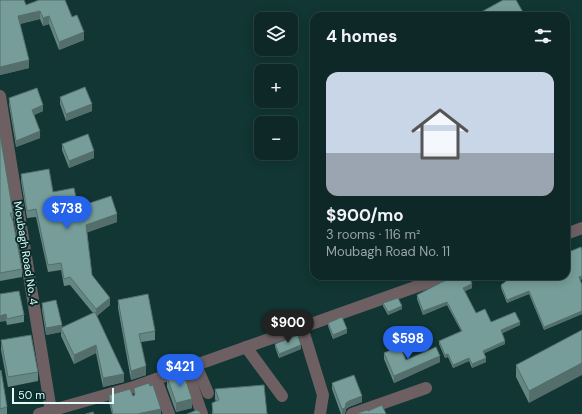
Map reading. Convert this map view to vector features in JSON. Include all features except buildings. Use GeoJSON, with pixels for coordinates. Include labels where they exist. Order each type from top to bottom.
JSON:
{"type":"FeatureCollection","features":[{"type":"Feature","properties":{"kind":"street","name":"Moubagh Road No. 4"},"geometry":{"type":"LineString","coordinates":[[0,96],[51,411]]}},
{"type":"Feature","properties":{"kind":"street"},"geometry":{"type":"LineString","coordinates":[[570,232],[582,228]]}},
{"type":"Feature","properties":{"kind":"street"},"geometry":{"type":"LineString","coordinates":[[39,414],[134,387],[435,280]]}},
{"type":"Feature","properties":{"kind":"street"},"geometry":{"type":"LineString","coordinates":[[302,327],[323,395],[320,414]]}},
{"type":"Feature","properties":{"kind":"street"},"geometry":{"type":"LineString","coordinates":[[246,347],[282,396]]}},
{"type":"Feature","properties":{"kind":"street"},"geometry":{"type":"LineString","coordinates":[[191,367],[208,393]]}},
{"type":"Feature","properties":{"kind":"street"},"geometry":{"type":"LineString","coordinates":[[191,367],[202,414]]}},
{"type":"Feature","properties":{"kind":"street"},"geometry":{"type":"LineString","coordinates":[[156,379],[169,414]]}},
{"type":"Feature","properties":{"kind":"street"},"geometry":{"type":"LineString","coordinates":[[352,414],[426,388]]}}]}
